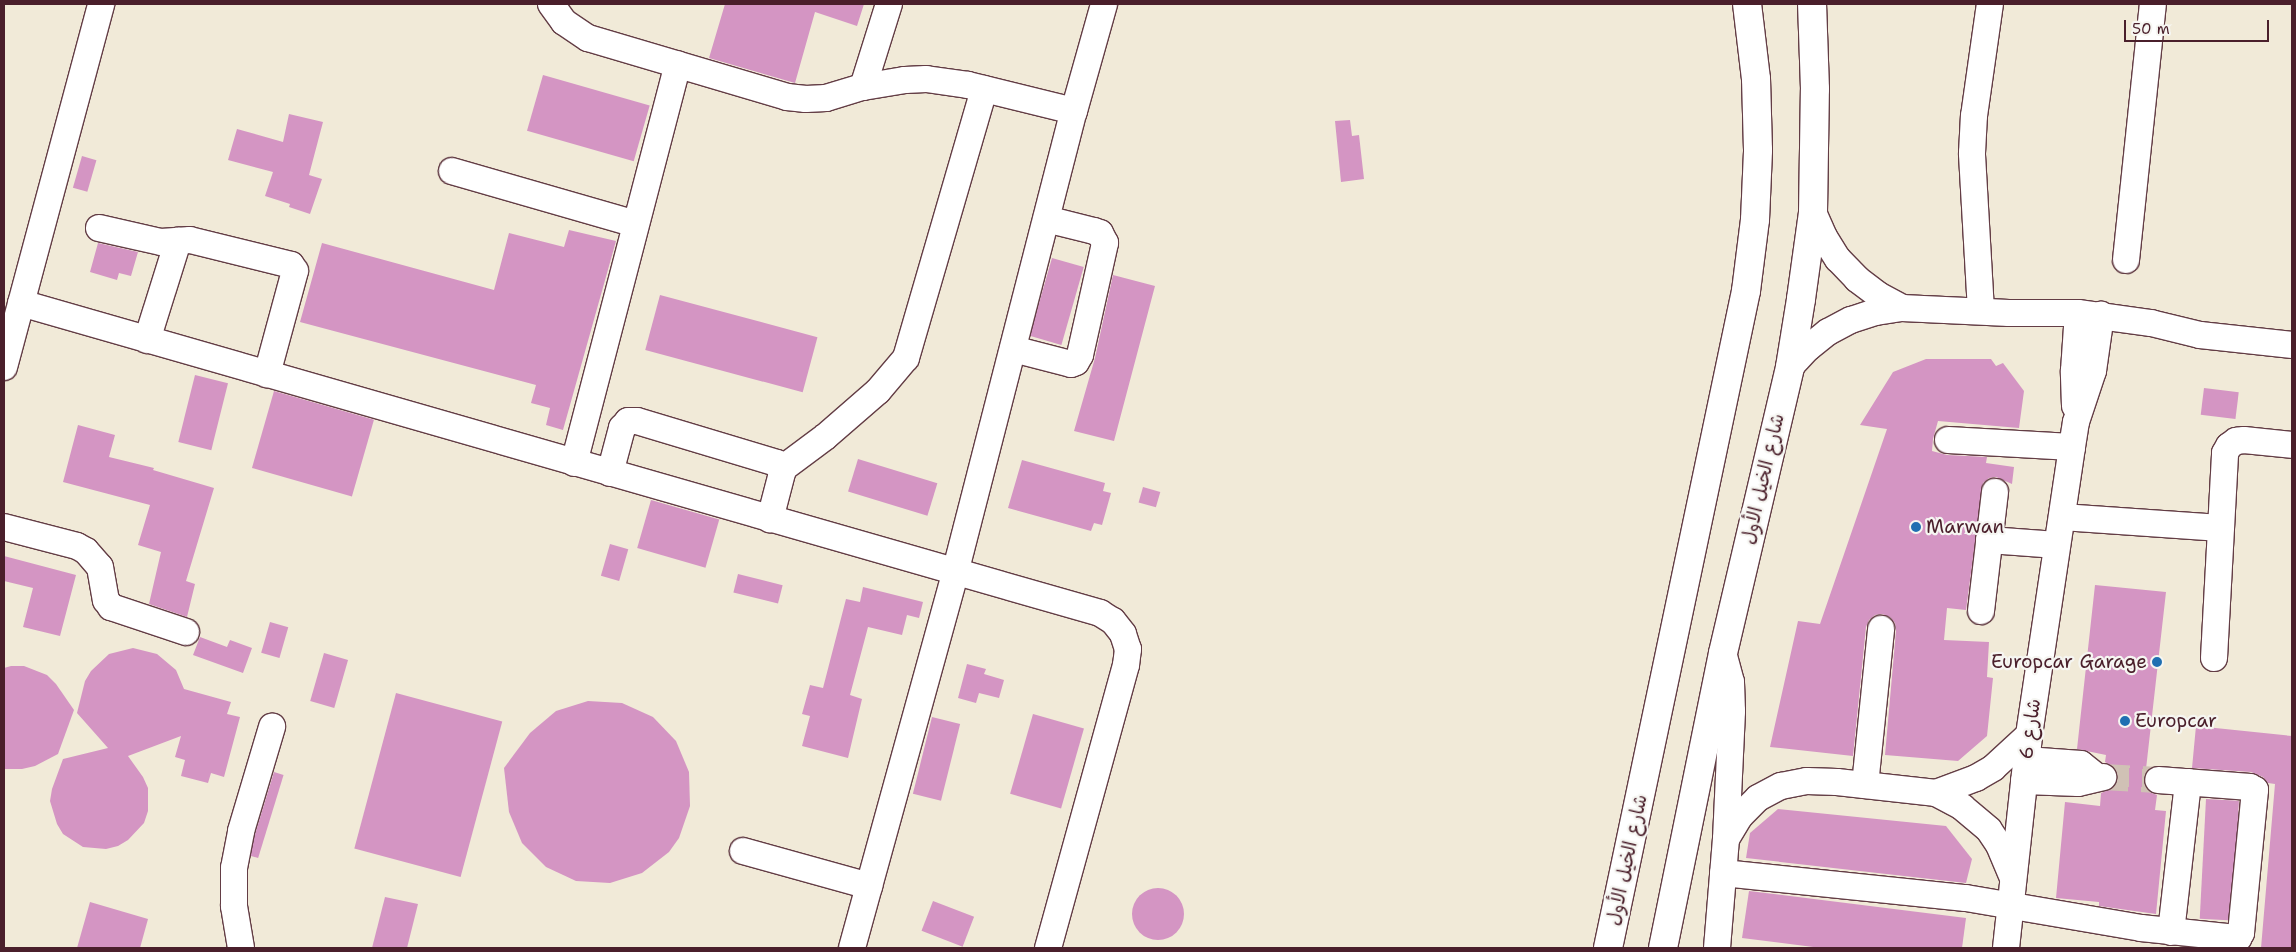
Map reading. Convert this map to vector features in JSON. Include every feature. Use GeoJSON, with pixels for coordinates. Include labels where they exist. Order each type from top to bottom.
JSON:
{"type":"FeatureCollection","features":[{"type":"Feature","properties":{"kind":"main road","name":"شارع الخيل الأول"},"geometry":{"type":"LineString","coordinates":[[1608,948],[1746,291],[1755,220],[1758,150],[1756,78],[1747,4]]}},
{"type":"Feature","properties":{"kind":"main road","name":"شارع الخيل الأول"},"geometry":{"type":"LineString","coordinates":[[1663,948],[1723,653],[1790,367],[1813,212],[1815,89],[1812,4]]}},
{"type":"Feature","properties":{"kind":"street"},"geometry":{"type":"LineString","coordinates":[[4,367],[101,4]]}},
{"type":"Feature","properties":{"kind":"street"},"geometry":{"type":"LineString","coordinates":[[550,4],[564,22],[588,38],[787,97],[806,99],[826,98],[863,87],[905,80],[926,79],[984,89],[1074,111]]}},
{"type":"Feature","properties":{"kind":"street"},"geometry":{"type":"LineString","coordinates":[[863,87],[888,4]]}},
{"type":"Feature","properties":{"kind":"street"},"geometry":{"type":"LineString","coordinates":[[852,948],[955,573],[1074,111],[1104,4]]}},
{"type":"Feature","properties":{"kind":"street"},"geometry":{"type":"LineString","coordinates":[[1981,311],[1972,153],[1974,116],[1990,4]]}},
{"type":"Feature","properties":{"kind":"street"},"geometry":{"type":"LineString","coordinates":[[2126,260],[2153,4]]}},
{"type":"Feature","properties":{"kind":"street"},"geometry":{"type":"LineString","coordinates":[[574,463],[678,64]]}},
{"type":"Feature","properties":{"kind":"street"},"geometry":{"type":"LineString","coordinates":[[770,519],[782,469],[826,436],[878,391],[906,358],[984,89]]}},
{"type":"Feature","properties":{"kind":"street"},"geometry":{"type":"LineString","coordinates":[[452,171],[636,224]]}},
{"type":"Feature","properties":{"kind":"street"},"geometry":{"type":"LineString","coordinates":[[1813,212],[1824,237],[1857,279],[1878,296],[1902,308]]}},
{"type":"Feature","properties":{"kind":"street"},"geometry":{"type":"LineString","coordinates":[[1012,348],[1071,364],[1076,362],[1080,355],[1105,243],[1100,233],[1046,218]]}},
{"type":"Feature","properties":{"kind":"street"},"geometry":{"type":"LineString","coordinates":[[99,228],[161,242],[190,240],[294,268],[267,374]]}},
{"type":"Feature","properties":{"kind":"street"},"geometry":{"type":"LineString","coordinates":[[147,340],[178,240]]}},
{"type":"Feature","properties":{"kind":"street"},"geometry":{"type":"LineString","coordinates":[[21,303],[955,573],[1100,613],[1114,621],[1123,634],[1128,649],[1126,664],[1048,948]]}},
{"type":"Feature","properties":{"kind":"street"},"geometry":{"type":"LineString","coordinates":[[1790,367],[1814,343],[1851,320],[1876,312],[1902,308],[2009,313],[2088,323],[2151,323],[2200,335],[2292,345]]}},
{"type":"Feature","properties":{"kind":"street","name":"شارع 6"},"geometry":{"type":"LineString","coordinates":[[2006,948],[2026,759],[2076,422],[2074,371],[2088,323]]}},
{"type":"Feature","properties":{"kind":"street"},"geometry":{"type":"LineString","coordinates":[[610,473],[622,428],[628,421],[632,420],[773,461],[782,469]]}},
{"type":"Feature","properties":{"kind":"street"},"geometry":{"type":"LineString","coordinates":[[1948,440],[2072,447]]}},
{"type":"Feature","properties":{"kind":"street"},"geometry":{"type":"LineString","coordinates":[[2214,658],[2225,453],[2229,446],[2236,441],[2244,440],[2292,445]]}},
{"type":"Feature","properties":{"kind":"street"},"geometry":{"type":"LineString","coordinates":[[1980,611],[1995,492]]}},
{"type":"Feature","properties":{"kind":"street"},"geometry":{"type":"LineString","coordinates":[[2062,517],[2221,528]]}},
{"type":"Feature","properties":{"kind":"street"},"geometry":{"type":"LineString","coordinates":[[4,527],[76,546],[86,551],[100,567],[106,600],[111,607],[186,632]]}},
{"type":"Feature","properties":{"kind":"street"},"geometry":{"type":"LineString","coordinates":[[1989,540],[2057,545]]}},
{"type":"Feature","properties":{"kind":"street"},"geometry":{"type":"LineString","coordinates":[[1865,785],[1881,629]]}},
{"type":"Feature","properties":{"kind":"street"},"geometry":{"type":"LineString","coordinates":[[1717,948],[1726,839],[1732,696],[1731,682],[1723,653]]}},
{"type":"Feature","properties":{"kind":"street"},"geometry":{"type":"LineString","coordinates":[[241,948],[234,906],[234,868],[241,831],[272,727]]}},
{"type":"Feature","properties":{"kind":"street"},"geometry":{"type":"LineString","coordinates":[[1936,793],[1976,778],[1993,768],[2026,759],[2081,764],[2100,777]]}},
{"type":"Feature","properties":{"kind":"street"},"geometry":{"type":"LineString","coordinates":[[1723,873],[2010,904],[2170,932],[2236,939],[2241,933],[2256,794],[2250,787],[2158,780]]}},
{"type":"Feature","properties":{"kind":"street"},"geometry":{"type":"LineString","coordinates":[[1726,839],[1739,817],[1758,798],[1781,786],[1807,781],[1837,782],[1936,793],[1962,807],[1989,830],[1999,845],[2013,877]]}},
{"type":"Feature","properties":{"kind":"street"},"geometry":{"type":"LineString","coordinates":[[2170,932],[2188,782]]}},
{"type":"Feature","properties":{"kind":"street"},"geometry":{"type":"LineString","coordinates":[[743,851],[869,886]]}},
{"type":"Feature","properties":{"kind":"building"},"geometry":{"type":"Polygon","coordinates":[[[725,4],[864,4],[857,26],[815,12],[795,83],[709,58],[725,4]]]}},
{"type":"Feature","properties":{"kind":"building"},"geometry":{"type":"Polygon","coordinates":[[[543,75],[650,106],[634,161],[527,131],[543,75]]]}},
{"type":"Feature","properties":{"kind":"building"},"geometry":{"type":"Polygon","coordinates":[[[289,114],[323,122],[309,175],[322,179],[310,214],[289,207],[290,204],[265,196],[273,172],[228,160],[237,129],[283,142],[289,114]]]}},
{"type":"Feature","properties":{"kind":"building"},"geometry":{"type":"Polygon","coordinates":[[[1350,120],[1352,136],[1359,135],[1364,179],[1341,182],[1335,121],[1350,120]]]}},
{"type":"Feature","properties":{"kind":"building"},"geometry":{"type":"Polygon","coordinates":[[[82,156],[96,160],[87,192],[73,188],[82,156]]]}},
{"type":"Feature","properties":{"kind":"building"},"geometry":{"type":"Polygon","coordinates":[[[569,230],[616,241],[563,430],[546,425],[550,408],[531,403],[536,385],[300,322],[322,243],[494,290],[509,233],[564,247],[569,230]]]}},
{"type":"Feature","properties":{"kind":"building"},"geometry":{"type":"Polygon","coordinates":[[[98,243],[138,252],[131,276],[119,273],[117,280],[90,272],[98,243]]]}},
{"type":"Feature","properties":{"kind":"building"},"geometry":{"type":"Polygon","coordinates":[[[1052,258],[1084,267],[1061,345],[1030,336],[1052,258]]]}},
{"type":"Feature","properties":{"kind":"building"},"geometry":{"type":"Polygon","coordinates":[[[1113,275],[1155,286],[1114,441],[1074,431],[1095,358],[1113,275]]]}},
{"type":"Feature","properties":{"kind":"building"},"geometry":{"type":"Polygon","coordinates":[[[660,295],[817,337],[803,392],[645,350],[660,295]]]}},
{"type":"Feature","properties":{"kind":"building"},"geometry":{"type":"Polygon","coordinates":[[[1926,359],[1991,359],[1996,366],[2003,363],[2024,391],[2019,428],[1938,421],[1933,439],[1932,451],[1947,455],[1987,457],[1986,463],[2014,467],[2012,484],[1996,477],[1989,478],[1983,483],[1966,610],[1947,608],[1944,640],[1989,642],[1987,677],[1993,678],[1987,736],[1958,761],[1885,755],[1896,631],[1895,623],[1890,617],[1882,614],[1875,615],[1869,620],[1866,627],[1853,756],[1770,747],[1798,621],[1820,624],[1887,429],[1860,425],[1893,372],[1926,359]]]}},
{"type":"Feature","properties":{"kind":"building"},"geometry":{"type":"Polygon","coordinates":[[[195,375],[228,383],[211,450],[178,442],[195,375]]]}},
{"type":"Feature","properties":{"kind":"building"},"geometry":{"type":"Polygon","coordinates":[[[2204,388],[2239,392],[2235,419],[2201,415],[2204,388]]]}},
{"type":"Feature","properties":{"kind":"building"},"geometry":{"type":"Polygon","coordinates":[[[274,391],[374,420],[352,497],[252,468],[274,391]]]}},
{"type":"Feature","properties":{"kind":"building"},"geometry":{"type":"Polygon","coordinates":[[[78,425],[115,435],[109,457],[154,468],[153,470],[214,488],[186,581],[195,584],[187,617],[149,604],[161,552],[138,545],[150,505],[63,482],[78,425]]]}},
{"type":"Feature","properties":{"kind":"building"},"geometry":{"type":"Polygon","coordinates":[[[858,459],[937,483],[927,516],[848,492],[858,459]]]}},
{"type":"Feature","properties":{"kind":"building"},"geometry":{"type":"Polygon","coordinates":[[[1022,460],[1105,483],[1103,491],[1111,493],[1102,525],[1094,523],[1091,531],[1008,508],[1022,460]]]}},
{"type":"Feature","properties":{"kind":"building"},"geometry":{"type":"Polygon","coordinates":[[[1143,487],[1160,492],[1156,507],[1139,502],[1143,487]]]}},
{"type":"Feature","properties":{"kind":"building"},"geometry":{"type":"Polygon","coordinates":[[[651,500],[719,520],[705,568],[637,548],[651,500]]]}},
{"type":"Feature","properties":{"kind":"building"},"geometry":{"type":"Polygon","coordinates":[[[610,544],[628,549],[619,581],[601,576],[610,544]]]}},
{"type":"Feature","properties":{"kind":"building"},"geometry":{"type":"Polygon","coordinates":[[[4,556],[76,575],[60,636],[23,627],[33,588],[4,581],[4,556]]]}},
{"type":"Feature","properties":{"kind":"building"},"geometry":{"type":"Polygon","coordinates":[[[738,574],[783,585],[778,604],[733,592],[738,574]]]}},
{"type":"Feature","properties":{"kind":"building"},"geometry":{"type":"Polygon","coordinates":[[[2095,585],[2166,592],[2146,769],[2148,769],[2143,779],[2144,786],[2149,792],[2157,795],[2155,810],[2166,811],[2156,914],[2099,906],[2099,902],[2056,898],[2065,802],[2100,806],[2101,793],[2113,788],[2117,781],[2117,773],[2114,767],[2105,762],[2106,755],[2077,749],[2095,585]]]}},
{"type":"Feature","properties":{"kind":"building"},"geometry":{"type":"Polygon","coordinates":[[[863,587],[923,602],[919,618],[907,615],[902,635],[868,627],[850,695],[862,699],[848,758],[802,746],[810,716],[802,714],[810,685],[823,688],[846,599],[860,602],[863,587]]]}},
{"type":"Feature","properties":{"kind":"building"},"geometry":{"type":"Polygon","coordinates":[[[270,622],[288,627],[279,658],[261,653],[270,622]]]}},
{"type":"Feature","properties":{"kind":"building"},"geometry":{"type":"Polygon","coordinates":[[[200,637],[227,647],[230,640],[252,648],[243,673],[193,655],[200,637]]]}},
{"type":"Feature","properties":{"kind":"building"},"geometry":{"type":"Polygon","coordinates":[[[133,648],[157,654],[176,670],[184,689],[231,702],[227,714],[240,717],[224,777],[211,773],[208,783],[181,776],[185,760],[175,757],[181,736],[128,756],[143,777],[148,788],[148,811],[144,823],[128,840],[118,846],[106,849],[83,847],[63,834],[57,824],[50,801],[52,789],[63,759],[108,748],[77,713],[85,681],[91,671],[109,654],[133,648]]]}},
{"type":"Feature","properties":{"kind":"building"},"geometry":{"type":"Polygon","coordinates":[[[324,653],[348,660],[334,708],[310,701],[324,653]]]}},
{"type":"Feature","properties":{"kind":"building"},"geometry":{"type":"Polygon","coordinates":[[[967,664],[986,669],[984,674],[1004,680],[999,698],[979,693],[976,703],[958,698],[967,664]]]}},
{"type":"Feature","properties":{"kind":"building"},"geometry":{"type":"Polygon","coordinates":[[[24,666],[47,675],[56,684],[74,710],[58,754],[35,766],[22,769],[4,769],[4,668],[24,666]]]}},
{"type":"Feature","properties":{"kind":"building"},"geometry":{"type":"Polygon","coordinates":[[[396,693],[502,721],[461,877],[354,849],[396,693]]]}},
{"type":"Feature","properties":{"kind":"building"},"geometry":{"type":"Polygon","coordinates":[[[588,701],[622,703],[653,717],[676,741],[689,772],[690,806],[679,838],[669,852],[642,873],[610,883],[576,881],[546,867],[522,843],[509,812],[504,768],[530,733],[556,711],[588,701]]]}},
{"type":"Feature","properties":{"kind":"building"},"geometry":{"type":"Polygon","coordinates":[[[1033,714],[1084,729],[1061,808],[1010,794],[1033,714]]]}},
{"type":"Feature","properties":{"kind":"building"},"geometry":{"type":"Polygon","coordinates":[[[932,717],[960,724],[941,801],[913,794],[932,717]]]}},
{"type":"Feature","properties":{"kind":"building"},"geometry":{"type":"Polygon","coordinates":[[[2196,726],[2292,736],[2292,948],[2261,948],[2275,784],[2268,783],[2263,777],[2251,772],[2192,768],[2196,726]]]}},
{"type":"Feature","properties":{"kind":"building"},"geometry":{"type":"Polygon","coordinates":[[[274,772],[284,775],[258,858],[249,855],[274,772]]]}},
{"type":"Feature","properties":{"kind":"building"},"geometry":{"type":"Polygon","coordinates":[[[2206,799],[2239,801],[2233,921],[2200,919],[2206,799]]]}},
{"type":"Feature","properties":{"kind":"building"},"geometry":{"type":"Polygon","coordinates":[[[1778,809],[1946,826],[1972,859],[1966,883],[1746,858],[1750,833],[1778,809]]]}},
{"type":"Feature","properties":{"kind":"building"},"geometry":{"type":"Polygon","coordinates":[[[1158,888],[1172,892],[1180,900],[1184,914],[1180,928],[1172,936],[1158,940],[1144,936],[1136,928],[1132,914],[1136,900],[1144,892],[1158,888]]]}},
{"type":"Feature","properties":{"kind":"building"},"geometry":{"type":"Polygon","coordinates":[[[1749,891],[1966,918],[1962,948],[1821,948],[1742,938],[1749,891]]]}},
{"type":"Feature","properties":{"kind":"building"},"geometry":{"type":"Polygon","coordinates":[[[385,897],[418,904],[407,948],[372,948],[385,897]]]}},
{"type":"Feature","properties":{"kind":"building"},"geometry":{"type":"Polygon","coordinates":[[[933,901],[974,917],[963,947],[922,931],[933,901]]]}},
{"type":"Feature","properties":{"kind":"building"},"geometry":{"type":"Polygon","coordinates":[[[90,902],[148,919],[140,948],[77,948],[90,902]]]}},
{"type":"Feature","properties":{"kind":"tunnel"},"geometry":{"type":"LineString","coordinates":[[2103,777],[2158,780]]}},
{"type":"Feature","properties":{"kind":"place","name":"Marwan"},"geometry":{"type":"Point","coordinates":[1916,527]}},
{"type":"Feature","properties":{"kind":"place","name":"Europcar Garage"},"geometry":{"type":"Point","coordinates":[2157,662]}},
{"type":"Feature","properties":{"kind":"place","name":"Europcar"},"geometry":{"type":"Point","coordinates":[2125,721]}}]}
